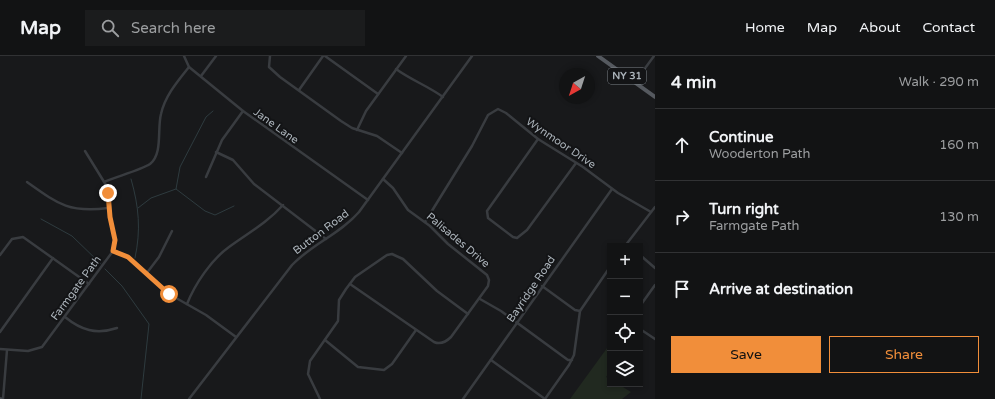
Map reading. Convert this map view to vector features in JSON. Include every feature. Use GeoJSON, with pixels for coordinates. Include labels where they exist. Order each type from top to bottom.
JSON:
{"type":"FeatureCollection","features":[{"type":"Feature","properties":{"kind":"main road","name":"NY 31"},"geometry":{"type":"LineString","coordinates":[[598,56],[655,97]]}},
{"type":"Feature","properties":{"kind":"street","name":"Jane Lane"},"geometry":{"type":"LineString","coordinates":[[184,56],[189,67],[243,111],[368,200]]}},
{"type":"Feature","properties":{"kind":"street"},"geometry":{"type":"LineString","coordinates":[[201,76],[216,56]]}},
{"type":"Feature","properties":{"kind":"street"},"geometry":{"type":"LineString","coordinates":[[270,56],[268,64],[272,70],[341,121],[357,130],[377,136],[402,153]]}},
{"type":"Feature","properties":{"kind":"street"},"geometry":{"type":"LineString","coordinates":[[299,90],[324,56],[378,94]]}},
{"type":"Feature","properties":{"kind":"street"},"geometry":{"type":"LineString","coordinates":[[357,130],[366,111],[404,56]]}},
{"type":"Feature","properties":{"kind":"street","name":"Button Road"},"geometry":{"type":"LineString","coordinates":[[189,399],[292,265],[299,258],[348,224],[368,200],[472,56]]}},
{"type":"Feature","properties":{"kind":"street"},"geometry":{"type":"LineString","coordinates":[[635,82],[654,56]]}},
{"type":"Feature","properties":{"kind":"street"},"geometry":{"type":"LineString","coordinates":[[104,182],[148,165],[154,159],[158,151],[159,124],[164,102],[171,89],[189,67]]}},
{"type":"Feature","properties":{"kind":"street"},"geometry":{"type":"LineString","coordinates":[[396,69],[443,96]]}},
{"type":"Feature","properties":{"kind":"street","name":"Wynmoor Drive"},"geometry":{"type":"LineString","coordinates":[[425,222],[491,112],[498,109],[506,113],[538,139],[576,163],[612,189],[651,212]]}},
{"type":"Feature","properties":{"kind":"street"},"geometry":{"type":"LineString","coordinates":[[206,177],[216,152],[226,133],[243,111]]}},
{"type":"Feature","properties":{"kind":"street"},"geometry":{"type":"LineString","coordinates":[[538,139],[487,211],[488,218],[512,237],[517,238],[527,230],[576,163]]}},
{"type":"Feature","properties":{"kind":"street","name":"Farmgate Path"},"geometry":{"type":"LineString","coordinates":[[0,349],[28,351],[40,349],[113,251],[115,240],[108,208],[108,193],[104,182],[85,151]]}},
{"type":"Feature","properties":{"kind":"street"},"geometry":{"type":"LineString","coordinates":[[216,152],[233,160],[254,184],[326,239]]}},
{"type":"Feature","properties":{"kind":"street","name":"Palisades Drive"},"geometry":{"type":"LineString","coordinates":[[350,284],[434,342],[445,342],[451,337],[488,286],[489,280],[487,275],[448,244],[425,222],[408,210],[393,188],[384,179]]}},
{"type":"Feature","properties":{"kind":"street"},"geometry":{"type":"LineString","coordinates":[[27,182],[42,193],[74,209],[88,210],[108,208]]}},
{"type":"Feature","properties":{"kind":"street","name":"Bayridge Road"},"geometry":{"type":"LineString","coordinates":[[463,399],[612,189]]}},
{"type":"Feature","properties":{"kind":"street"},"geometry":{"type":"LineString","coordinates":[[187,304],[196,286],[215,260],[228,248],[269,220],[283,205]]}},
{"type":"Feature","properties":{"kind":"street"},"geometry":{"type":"LineString","coordinates":[[628,243],[655,207]]}},
{"type":"Feature","properties":{"kind":"street"},"geometry":{"type":"LineString","coordinates":[[146,274],[159,257],[172,231]]}},
{"type":"Feature","properties":{"kind":"street"},"geometry":{"type":"LineString","coordinates":[[0,255],[12,239],[21,236],[28,239],[89,284]]}},
{"type":"Feature","properties":{"kind":"street"},"geometry":{"type":"LineString","coordinates":[[113,251],[128,257],[169,294],[187,304],[236,337]]}},
{"type":"Feature","properties":{"kind":"street"},"geometry":{"type":"LineString","coordinates":[[320,399],[308,370],[310,361],[338,322],[339,300],[350,284],[362,272],[392,254],[403,259],[438,291],[468,314]]}},
{"type":"Feature","properties":{"kind":"street"},"geometry":{"type":"LineString","coordinates":[[0,332],[53,258]]}},
{"type":"Feature","properties":{"kind":"street"},"geometry":{"type":"LineString","coordinates":[[643,258],[655,268]]}},
{"type":"Feature","properties":{"kind":"street"},"geometry":{"type":"LineString","coordinates":[[491,360],[545,399],[572,360],[576,350],[580,311],[607,271]]}},
{"type":"Feature","properties":{"kind":"street"},"geometry":{"type":"LineString","coordinates":[[643,302],[655,285]]}},
{"type":"Feature","properties":{"kind":"street"},"geometry":{"type":"LineString","coordinates":[[542,286],[575,310],[580,311]]}},
{"type":"Feature","properties":{"kind":"street"},"geometry":{"type":"LineString","coordinates":[[480,299],[568,360],[572,360]]}},
{"type":"Feature","properties":{"kind":"street"},"geometry":{"type":"LineString","coordinates":[[65,317],[83,330],[109,331],[117,328]]}},
{"type":"Feature","properties":{"kind":"street"},"geometry":{"type":"LineString","coordinates":[[325,340],[358,367],[384,370],[392,364],[416,330]]}},
{"type":"Feature","properties":{"kind":"street"},"geometry":{"type":"LineString","coordinates":[[643,331],[655,339]]}},
{"type":"Feature","properties":{"kind":"street"},"geometry":{"type":"LineString","coordinates":[[1,399],[7,350]]}},
{"type":"Feature","properties":{"kind":"shaded area"},"geometry":{"type":"Polygon","coordinates":[[[607,348],[607,387],[623,387],[631,392],[622,399],[570,399],[607,348]]]}},
{"type":"Feature","properties":{"kind":"waterway"},"geometry":{"type":"LineString","coordinates":[[213,111],[206,117],[180,167],[176,189],[205,211],[215,215],[234,206]]}},
{"type":"Feature","properties":{"kind":"waterway"},"geometry":{"type":"LineString","coordinates":[[131,179],[136,199],[138,218],[138,238],[135,258]]}},
{"type":"Feature","properties":{"kind":"waterway"},"geometry":{"type":"LineString","coordinates":[[138,208],[151,198],[176,189]]}},
{"type":"Feature","properties":{"kind":"waterway"},"geometry":{"type":"LineString","coordinates":[[41,219],[72,236],[101,264]]}},
{"type":"Feature","properties":{"kind":"waterway"},"geometry":{"type":"LineString","coordinates":[[105,269],[122,286],[149,324],[141,399]]}},
{"type":"Feature","properties":{"kind":"route"},"geometry":{"type":"LineString","coordinates":[[108,193],[108,208],[115,240],[113,251],[124,254],[128,257],[169,294]]}}]}
